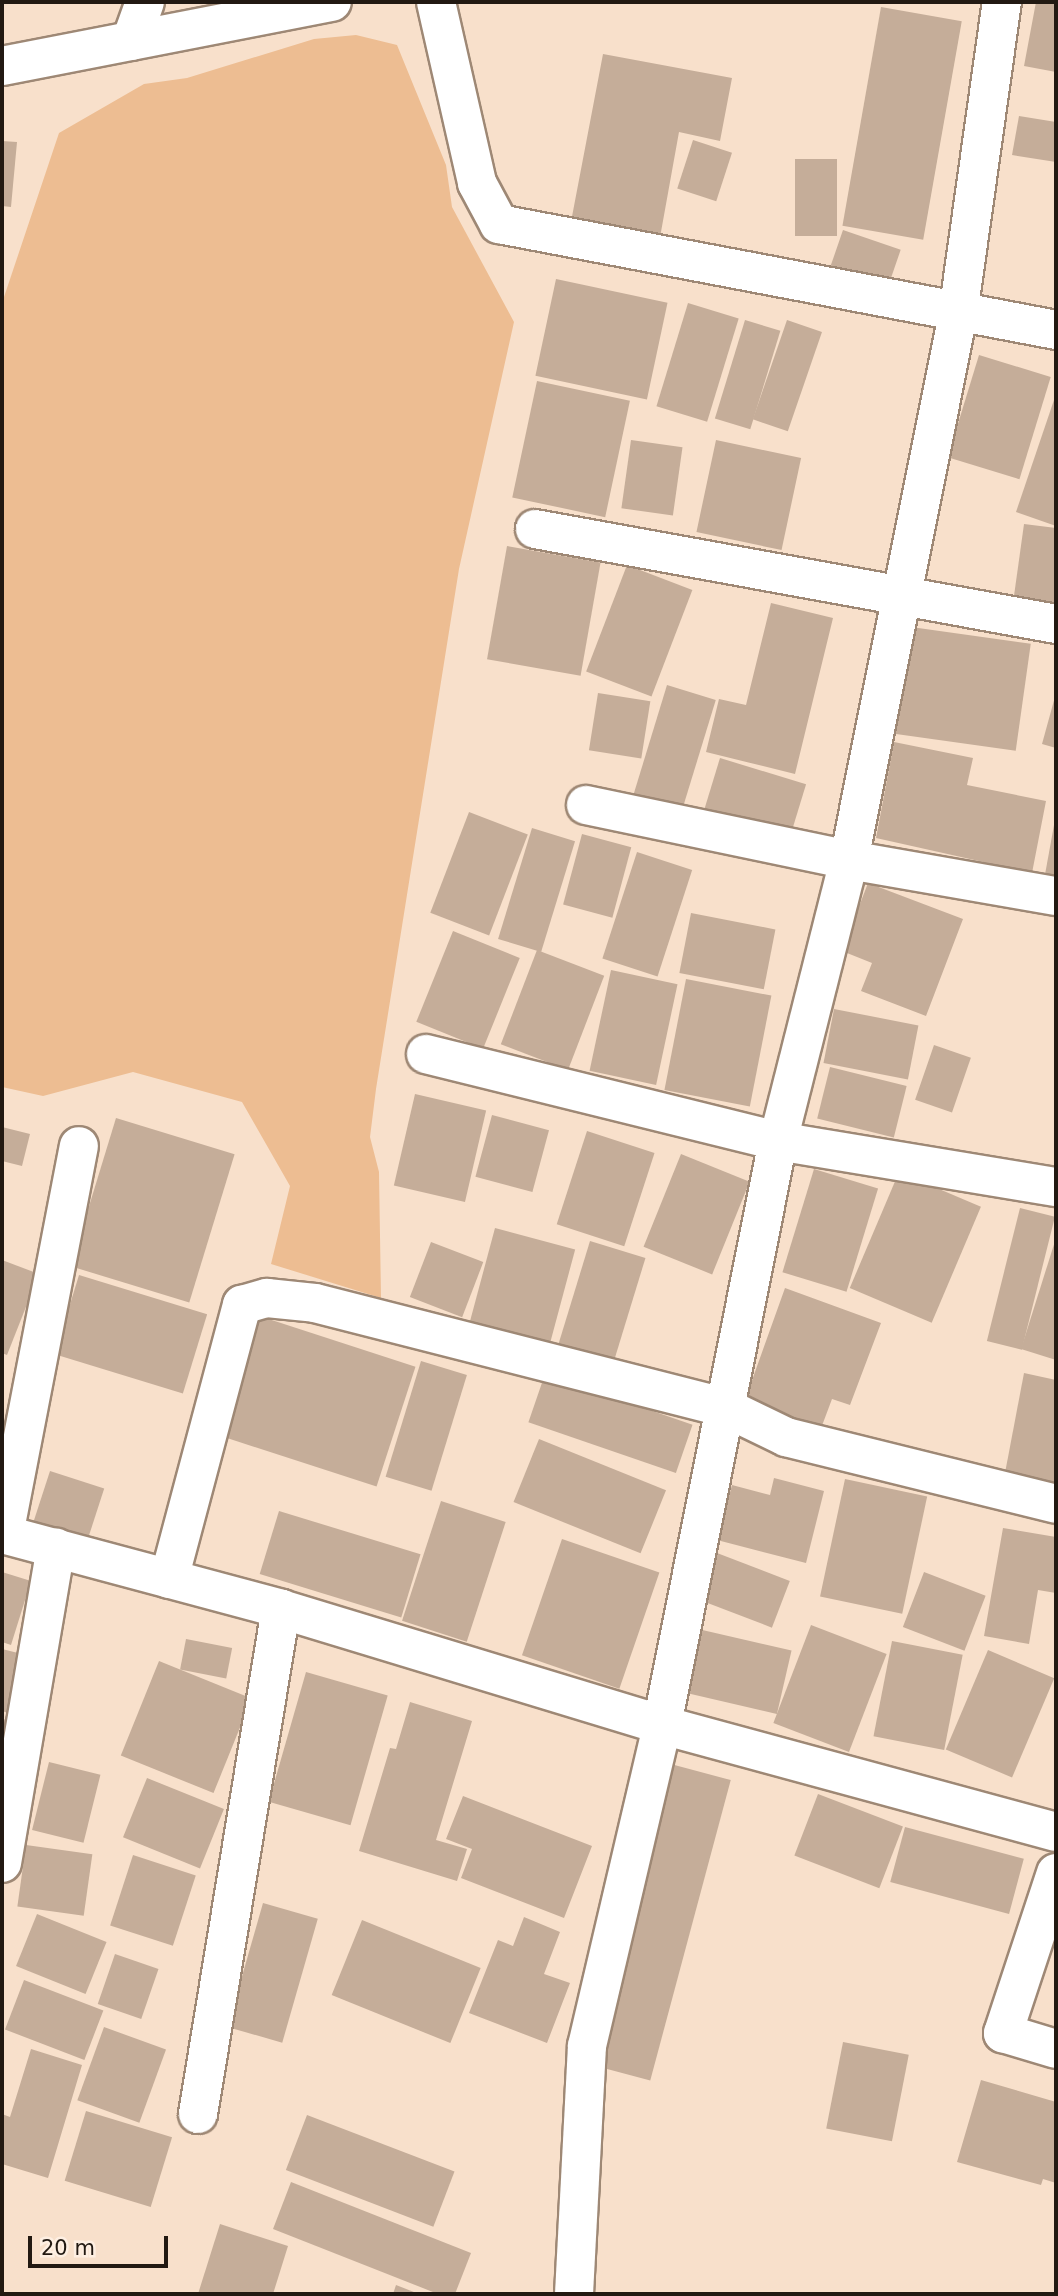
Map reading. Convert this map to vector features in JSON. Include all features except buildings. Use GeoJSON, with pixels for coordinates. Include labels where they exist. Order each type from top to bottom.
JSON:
{"type":"FeatureCollection","features":[{"type":"Feature","properties":{"kind":"street"},"geometry":{"type":"LineString","coordinates":[[131,41],[145,2]]}},
{"type":"Feature","properties":{"kind":"street"},"geometry":{"type":"LineString","coordinates":[[2,66],[332,2]]}},
{"type":"Feature","properties":{"kind":"street"},"geometry":{"type":"LineString","coordinates":[[436,2],[477,183],[499,224],[958,314],[1056,330]]}},
{"type":"Feature","properties":{"kind":"street"},"geometry":{"type":"LineString","coordinates":[[574,2294],[587,2046],[662,1725],[778,1141],[849,860],[958,314],[1002,2]]}},
{"type":"Feature","properties":{"kind":"street"},"geometry":{"type":"LineString","coordinates":[[535,529],[901,593],[1056,624]]}},
{"type":"Feature","properties":{"kind":"street"},"geometry":{"type":"LineString","coordinates":[[586,805],[849,860],[1056,896]]}},
{"type":"Feature","properties":{"kind":"street"},"geometry":{"type":"LineString","coordinates":[[426,1054],[778,1141],[1056,1187]]}},
{"type":"Feature","properties":{"kind":"street"},"geometry":{"type":"LineString","coordinates":[[79,1146],[3,1534],[281,1609],[662,1725],[1056,1832]]}},
{"type":"Feature","properties":{"kind":"street"},"geometry":{"type":"LineString","coordinates":[[169,1579],[242,1305],[267,1298],[315,1303],[726,1408],[786,1437],[1056,1504]]}},
{"type":"Feature","properties":{"kind":"street"},"geometry":{"type":"LineString","coordinates":[[2,1863],[56,1548]]}},
{"type":"Feature","properties":{"kind":"street"},"geometry":{"type":"LineString","coordinates":[[198,2114],[281,1609]]}},
{"type":"Feature","properties":{"kind":"street"},"geometry":{"type":"LineString","coordinates":[[1056,1873],[1003,2033],[1056,2049]]}},
{"type":"Feature","properties":{"kind":"shaded area"},"geometry":{"type":"Polygon","coordinates":[[[356,35],[397,45],[446,165],[452,207],[514,322],[459,569],[376,1089],[370,1137],[379,1172],[381,1298],[271,1264],[290,1186],[242,1102],[133,1072],[43,1096],[2,1087],[2,303],[59,133],[144,84],[187,78],[314,39],[356,35]]]}}]}
